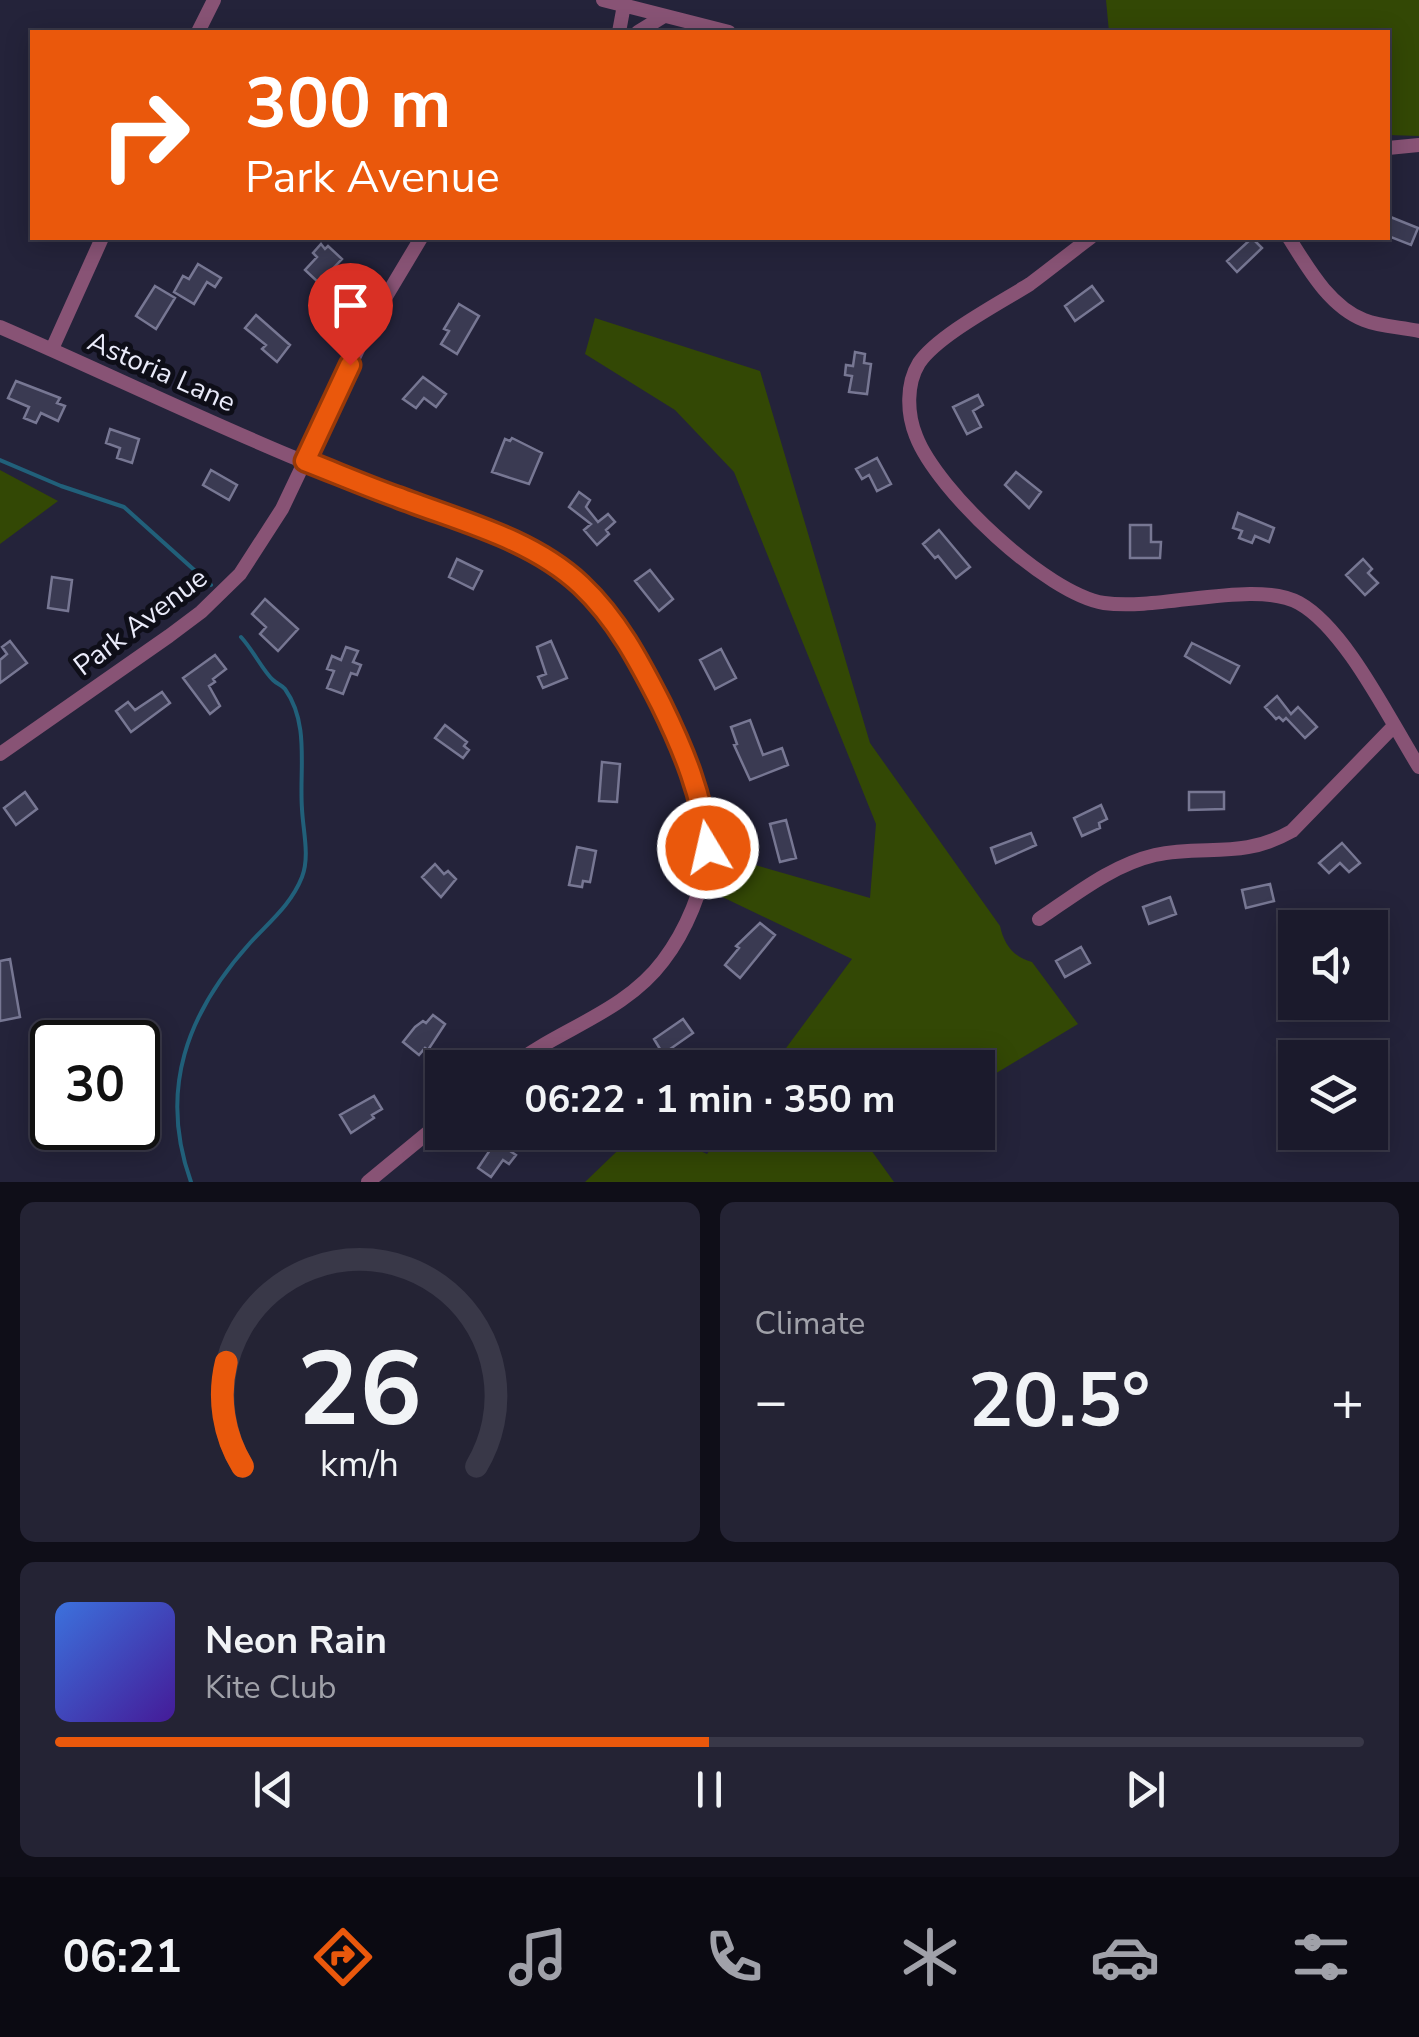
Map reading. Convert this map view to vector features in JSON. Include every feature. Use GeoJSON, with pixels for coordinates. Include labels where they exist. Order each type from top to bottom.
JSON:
{"type":"FeatureCollection","features":[{"type":"Feature","properties":{"kind":"street"},"geometry":{"type":"LineString","coordinates":[[199,30],[214,0]]}},
{"type":"Feature","properties":{"kind":"street"},"geometry":{"type":"LineString","coordinates":[[603,0],[634,4],[721,30]]}},
{"type":"Feature","properties":{"kind":"street"},"geometry":{"type":"LineString","coordinates":[[619,30],[634,4]]}},
{"type":"Feature","properties":{"kind":"street"},"geometry":{"type":"LineString","coordinates":[[641,30],[664,16]]}},
{"type":"Feature","properties":{"kind":"street"},"geometry":{"type":"LineString","coordinates":[[1390,148],[1419,145]]}},
{"type":"Feature","properties":{"kind":"street"},"geometry":{"type":"LineString","coordinates":[[52,349],[101,240]]}},
{"type":"Feature","properties":{"kind":"street","name":"Park Avenue"},"geometry":{"type":"LineString","coordinates":[[0,754],[170,636],[225,590],[267,536],[372,320],[420,240]]}},
{"type":"Feature","properties":{"kind":"street"},"geometry":{"type":"LineString","coordinates":[[1087,240],[1034,281],[944,340],[918,365],[911,386],[910,411],[925,454],[996,536],[1082,596],[1149,606],[1264,594],[1298,602],[1323,622],[1344,647],[1419,767]]}},
{"type":"Feature","properties":{"kind":"street"},"geometry":{"type":"LineString","coordinates":[[1291,240],[1323,287],[1350,312],[1382,325],[1419,331]]}},
{"type":"Feature","properties":{"kind":"street","name":"Astoria Lane"},"geometry":{"type":"LineString","coordinates":[[0,327],[305,461],[497,533],[580,583],[612,618],[637,655],[688,760],[704,813],[708,848],[692,906],[678,938],[651,976],[617,1004],[533,1050]]}},
{"type":"Feature","properties":{"kind":"street"},"geometry":{"type":"LineString","coordinates":[[1038,919],[1102,878],[1154,856],[1249,849],[1272,843],[1292,831],[1393,726]]}},
{"type":"Feature","properties":{"kind":"street"},"geometry":{"type":"LineString","coordinates":[[368,1182],[425,1134]]}},
{"type":"Feature","properties":{"kind":"green space"},"geometry":{"type":"Polygon","coordinates":[[[1106,0],[1419,0],[1419,136],[1390,135],[1390,30],[1109,30],[1106,0]]]}},
{"type":"Feature","properties":{"kind":"green space"},"geometry":{"type":"Polygon","coordinates":[[[595,318],[760,371],[870,743],[1000,926],[1010,949],[1032,962],[1078,1024],[995,1074],[995,1050],[785,1050],[852,959],[714,893],[720,855],[870,898],[876,824],[734,472],[675,410],[585,354],[595,318]]]}},
{"type":"Feature","properties":{"kind":"green space"},"geometry":{"type":"Polygon","coordinates":[[[0,470],[58,501],[0,544],[0,470]]]}},
{"type":"Feature","properties":{"kind":"green space"},"geometry":{"type":"Polygon","coordinates":[[[618,1150],[698,1150],[707,1154],[710,1150],[871,1150],[894,1182],[585,1182],[618,1150]]]}},
{"type":"Feature","properties":{"kind":"building"},"geometry":{"type":"Polygon","coordinates":[[[1390,217],[1418,228],[1411,245],[1390,237],[1390,217]]]}},
{"type":"Feature","properties":{"kind":"building"},"geometry":{"type":"Polygon","coordinates":[[[1250,240],[1262,248],[1237,272],[1227,261],[1250,240]]]}},
{"type":"Feature","properties":{"kind":"building"},"geometry":{"type":"Polygon","coordinates":[[[321,244],[342,259],[319,283],[305,270],[317,257],[313,253],[321,244]]]}},
{"type":"Feature","properties":{"kind":"building"},"geometry":{"type":"Polygon","coordinates":[[[198,264],[221,278],[215,287],[207,282],[194,304],[174,292],[183,276],[189,279],[198,264]]]}},
{"type":"Feature","properties":{"kind":"building"},"geometry":{"type":"Polygon","coordinates":[[[155,286],[175,298],[156,329],[136,316],[155,286]]]}},
{"type":"Feature","properties":{"kind":"building"},"geometry":{"type":"Polygon","coordinates":[[[1092,286],[1103,301],[1075,321],[1065,306],[1092,286]]]}},
{"type":"Feature","properties":{"kind":"building"},"geometry":{"type":"Polygon","coordinates":[[[459,304],[479,316],[457,354],[441,344],[449,331],[444,329],[459,304]]]}},
{"type":"Feature","properties":{"kind":"building"},"geometry":{"type":"Polygon","coordinates":[[[256,315],[290,345],[277,362],[262,349],[266,345],[245,328],[256,315]]]}},
{"type":"Feature","properties":{"kind":"building"},"geometry":{"type":"Polygon","coordinates":[[[855,352],[865,354],[864,363],[871,364],[867,394],[849,392],[852,376],[845,375],[846,365],[853,366],[855,352]]]}},
{"type":"Feature","properties":{"kind":"building"},"geometry":{"type":"Polygon","coordinates":[[[423,377],[446,394],[436,407],[424,398],[416,408],[403,399],[423,377]]]}},
{"type":"Feature","properties":{"kind":"building"},"geometry":{"type":"Polygon","coordinates":[[[16,381],[60,398],[57,403],[65,406],[58,421],[41,413],[36,423],[24,418],[29,407],[8,398],[16,381]]]}},
{"type":"Feature","properties":{"kind":"building"},"geometry":{"type":"Polygon","coordinates":[[[978,395],[983,405],[973,411],[981,427],[967,434],[953,407],[978,395]]]}},
{"type":"Feature","properties":{"kind":"building"},"geometry":{"type":"Polygon","coordinates":[[[110,429],[139,439],[132,463],[117,458],[120,448],[106,443],[110,429]]]}},
{"type":"Feature","properties":{"kind":"building"},"geometry":{"type":"Polygon","coordinates":[[[512,438],[542,453],[529,484],[492,472],[505,439],[512,438]]]}},
{"type":"Feature","properties":{"kind":"building"},"geometry":{"type":"Polygon","coordinates":[[[877,458],[891,484],[877,491],[869,475],[862,479],[856,469],[877,458]]]}},
{"type":"Feature","properties":{"kind":"building"},"geometry":{"type":"Polygon","coordinates":[[[211,470],[237,485],[229,500],[203,485],[211,470]]]}},
{"type":"Feature","properties":{"kind":"building"},"geometry":{"type":"Polygon","coordinates":[[[1016,472],[1041,492],[1029,508],[1005,485],[1016,472]]]}},
{"type":"Feature","properties":{"kind":"building"},"geometry":{"type":"Polygon","coordinates":[[[579,492],[590,500],[586,507],[598,522],[608,514],[615,522],[597,545],[584,530],[591,524],[569,507],[579,492]]]}},
{"type":"Feature","properties":{"kind":"building"},"geometry":{"type":"Polygon","coordinates":[[[1238,513],[1274,528],[1269,542],[1255,536],[1252,543],[1239,538],[1242,531],[1233,528],[1238,513]]]}},
{"type":"Feature","properties":{"kind":"building"},"geometry":{"type":"Polygon","coordinates":[[[1130,525],[1151,525],[1151,542],[1161,542],[1160,558],[1130,558],[1130,525]]]}},
{"type":"Feature","properties":{"kind":"building"},"geometry":{"type":"Polygon","coordinates":[[[939,530],[970,567],[956,578],[923,544],[939,530]]]}},
{"type":"Feature","properties":{"kind":"building"},"geometry":{"type":"Polygon","coordinates":[[[457,559],[482,571],[473,589],[449,577],[457,559]]]}},
{"type":"Feature","properties":{"kind":"building"},"geometry":{"type":"Polygon","coordinates":[[[1363,559],[1372,569],[1368,573],[1378,583],[1365,595],[1346,575],[1363,559]]]}},
{"type":"Feature","properties":{"kind":"building"},"geometry":{"type":"Polygon","coordinates":[[[650,570],[673,599],[659,611],[635,581],[650,570]]]}},
{"type":"Feature","properties":{"kind":"building"},"geometry":{"type":"Polygon","coordinates":[[[52,577],[72,580],[68,611],[48,608],[52,577]]]}},
{"type":"Feature","properties":{"kind":"building"},"geometry":{"type":"Polygon","coordinates":[[[265,599],[298,629],[278,651],[260,634],[266,627],[252,614],[265,599]]]}},
{"type":"Feature","properties":{"kind":"building"},"geometry":{"type":"Polygon","coordinates":[[[10,641],[27,663],[0,683],[0,660],[7,654],[2,647],[10,641]]]}},
{"type":"Feature","properties":{"kind":"building"},"geometry":{"type":"Polygon","coordinates":[[[551,641],[567,678],[543,688],[538,677],[546,674],[537,647],[551,641]]]}},
{"type":"Feature","properties":{"kind":"building"},"geometry":{"type":"Polygon","coordinates":[[[1192,643],[1239,666],[1230,683],[1185,656],[1192,643]]]}},
{"type":"Feature","properties":{"kind":"building"},"geometry":{"type":"Polygon","coordinates":[[[346,647],[358,651],[353,662],[361,665],[357,675],[351,673],[343,694],[327,688],[334,671],[327,669],[332,656],[341,660],[346,647]]]}},
{"type":"Feature","properties":{"kind":"building"},"geometry":{"type":"Polygon","coordinates":[[[721,649],[736,678],[715,689],[700,660],[721,649]]]}},
{"type":"Feature","properties":{"kind":"building"},"geometry":{"type":"Polygon","coordinates":[[[215,655],[226,669],[209,686],[220,706],[210,714],[183,678],[215,655]]]}},
{"type":"Feature","properties":{"kind":"building"},"geometry":{"type":"Polygon","coordinates":[[[162,692],[170,703],[131,732],[116,711],[128,702],[135,710],[162,692]]]}},
{"type":"Feature","properties":{"kind":"building"},"geometry":{"type":"Polygon","coordinates":[[[1277,696],[1291,714],[1298,707],[1317,727],[1305,738],[1286,718],[1276,719],[1265,707],[1277,696]]]}},
{"type":"Feature","properties":{"kind":"building"},"geometry":{"type":"Polygon","coordinates":[[[750,720],[763,755],[782,748],[788,765],[750,780],[734,745],[737,744],[731,727],[750,720]]]}},
{"type":"Feature","properties":{"kind":"building"},"geometry":{"type":"Polygon","coordinates":[[[445,725],[467,742],[464,746],[469,750],[463,758],[435,738],[445,725]]]}},
{"type":"Feature","properties":{"kind":"building"},"geometry":{"type":"Polygon","coordinates":[[[602,762],[620,764],[617,802],[599,801],[602,762]]]}},
{"type":"Feature","properties":{"kind":"building"},"geometry":{"type":"Polygon","coordinates":[[[25,792],[37,809],[16,825],[4,808],[25,792]]]}},
{"type":"Feature","properties":{"kind":"building"},"geometry":{"type":"Polygon","coordinates":[[[1189,792],[1224,792],[1224,809],[1189,810],[1189,792]]]}},
{"type":"Feature","properties":{"kind":"building"},"geometry":{"type":"Polygon","coordinates":[[[1101,805],[1107,819],[1099,823],[1100,828],[1082,836],[1074,818],[1101,805]]]}},
{"type":"Feature","properties":{"kind":"building"},"geometry":{"type":"Polygon","coordinates":[[[786,820],[796,858],[780,862],[770,824],[786,820]]]}},
{"type":"Feature","properties":{"kind":"building"},"geometry":{"type":"Polygon","coordinates":[[[1031,833],[1036,845],[996,863],[991,848],[1031,833]]]}},
{"type":"Feature","properties":{"kind":"building"},"geometry":{"type":"Polygon","coordinates":[[[1342,843],[1360,863],[1349,872],[1340,863],[1329,873],[1319,863],[1342,843]]]}},
{"type":"Feature","properties":{"kind":"building"},"geometry":{"type":"Polygon","coordinates":[[[577,847],[596,851],[590,882],[583,881],[582,887],[569,885],[577,847]]]}},
{"type":"Feature","properties":{"kind":"building"},"geometry":{"type":"Polygon","coordinates":[[[435,864],[456,879],[441,897],[422,877],[435,864]]]}},
{"type":"Feature","properties":{"kind":"building"},"geometry":{"type":"Polygon","coordinates":[[[1270,884],[1274,901],[1246,908],[1242,890],[1270,884]]]}},
{"type":"Feature","properties":{"kind":"building"},"geometry":{"type":"Polygon","coordinates":[[[1170,897],[1176,914],[1149,924],[1143,907],[1170,897]]]}},
{"type":"Feature","properties":{"kind":"building"},"geometry":{"type":"Polygon","coordinates":[[[760,923],[775,935],[740,978],[725,965],[739,948],[736,946],[760,923]]]}},
{"type":"Feature","properties":{"kind":"building"},"geometry":{"type":"Polygon","coordinates":[[[1081,947],[1090,963],[1065,977],[1056,961],[1081,947]]]}},
{"type":"Feature","properties":{"kind":"building"},"geometry":{"type":"Polygon","coordinates":[[[10,959],[20,1017],[0,1021],[0,961],[10,959]]]}},
{"type":"Feature","properties":{"kind":"building"},"geometry":{"type":"Polygon","coordinates":[[[433,1015],[445,1024],[428,1050],[425,1048],[419,1055],[403,1042],[415,1027],[433,1015]]]}},
{"type":"Feature","properties":{"kind":"building"},"geometry":{"type":"Polygon","coordinates":[[[683,1019],[693,1033],[669,1050],[661,1050],[654,1039],[683,1019]]]}},
{"type":"Feature","properties":{"kind":"building"},"geometry":{"type":"Polygon","coordinates":[[[374,1096],[382,1109],[351,1133],[340,1115],[374,1096]]]}},
{"type":"Feature","properties":{"kind":"building"},"geometry":{"type":"Polygon","coordinates":[[[490,1150],[511,1150],[516,1155],[509,1164],[503,1160],[491,1177],[478,1168],[490,1150]]]}},
{"type":"Feature","properties":{"kind":"waterway"},"geometry":{"type":"LineString","coordinates":[[0,460],[124,507],[211,585]]}},
{"type":"Feature","properties":{"kind":"waterway"},"geometry":{"type":"LineString","coordinates":[[191,1182],[177,1116],[184,1054],[210,997],[228,970],[292,896],[306,861],[298,717],[285,689],[269,676],[241,637]]}},
{"type":"Feature","properties":{"kind":"route"},"geometry":{"type":"LineString","coordinates":[[350,365],[305,461],[497,533],[580,583],[612,618],[637,655],[688,760],[704,813],[708,848]]}}]}
